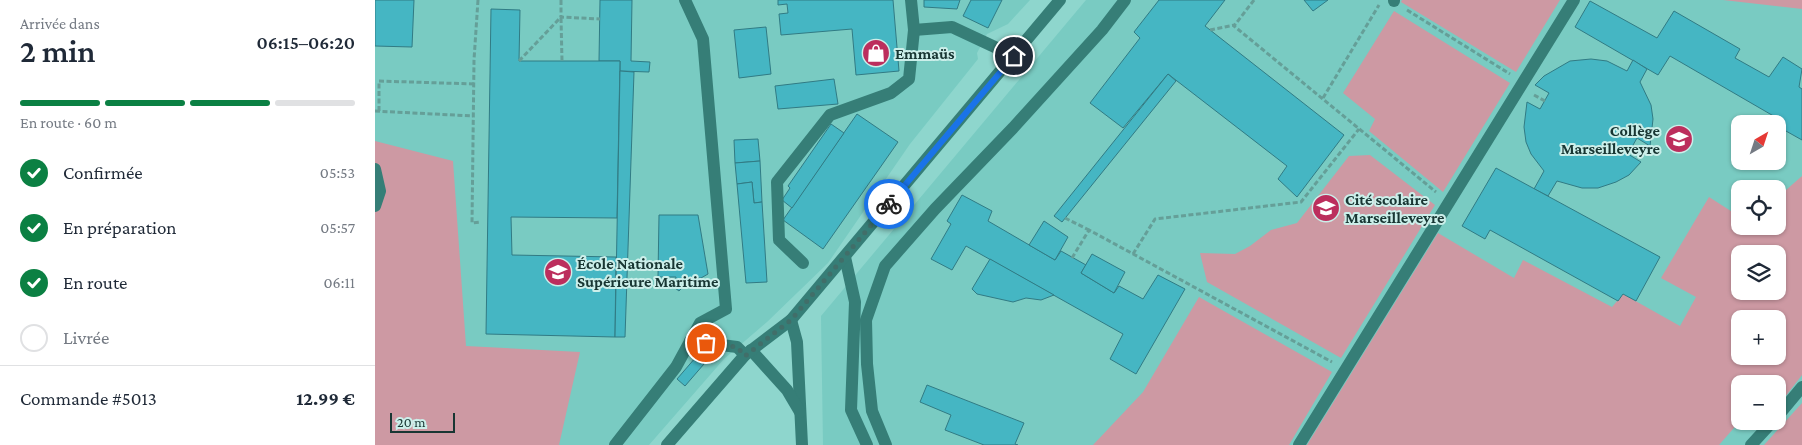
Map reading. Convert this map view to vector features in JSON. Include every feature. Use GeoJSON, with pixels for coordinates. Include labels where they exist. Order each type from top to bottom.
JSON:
{"type":"FeatureCollection","features":[{"type":"Feature","properties":{"kind":"street"},"geometry":{"type":"LineString","coordinates":[[615,445],[676,367],[700,323],[726,309],[703,39],[685,0]]}},
{"type":"Feature","properties":{"kind":"street"},"geometry":{"type":"LineString","coordinates":[[803,263],[779,240],[777,182],[830,114],[891,93],[909,79],[914,30],[911,0]]}},
{"type":"Feature","properties":{"kind":"street"},"geometry":{"type":"LineString","coordinates":[[667,445],[748,353],[791,320],[1060,0]]}},
{"type":"Feature","properties":{"kind":"street"},"geometry":{"type":"LineString","coordinates":[[886,445],[872,411],[867,364],[866,320],[885,266],[935,208],[1013,128],[1095,37],[1125,0]]}},
{"type":"Feature","properties":{"kind":"street"},"geometry":{"type":"LineString","coordinates":[[1299,445],[1573,0]]}},
{"type":"Feature","properties":{"kind":"street"},"geometry":{"type":"LineString","coordinates":[[914,30],[952,27],[1014,56]]}},
{"type":"Feature","properties":{"kind":"street"},"geometry":{"type":"LineString","coordinates":[[375,169],[380,191],[375,206]]}},
{"type":"Feature","properties":{"kind":"street"},"geometry":{"type":"LineString","coordinates":[[845,257],[855,302],[851,410],[867,445]]}},
{"type":"Feature","properties":{"kind":"street"},"geometry":{"type":"LineString","coordinates":[[791,320],[797,342],[802,445]]}},
{"type":"Feature","properties":{"kind":"street"},"geometry":{"type":"LineString","coordinates":[[690,341],[737,347],[748,353],[787,390],[802,417]]}},
{"type":"Feature","properties":{"kind":"street"},"geometry":{"type":"LineString","coordinates":[[1786,406],[1802,387]]}},
{"type":"Feature","properties":{"kind":"street"},"geometry":{"type":"LineString","coordinates":[[1751,445],[1765,430]]}},
{"type":"Feature","properties":{"kind":"path"},"geometry":{"type":"LineString","coordinates":[[478,0],[473,116],[472,222],[480,222]]}},
{"type":"Feature","properties":{"kind":"path"},"geometry":{"type":"LineString","coordinates":[[561,0],[562,61]]}},
{"type":"Feature","properties":{"kind":"path"},"geometry":{"type":"LineString","coordinates":[[1209,30],[1235,25],[1254,0]]}},
{"type":"Feature","properties":{"kind":"path"},"geometry":{"type":"LineString","coordinates":[[1323,98],[1390,0],[1523,83]]}},
{"type":"Feature","properties":{"kind":"path"},"geometry":{"type":"LineString","coordinates":[[519,61],[561,17],[600,19]]}},
{"type":"Feature","properties":{"kind":"path"},"geometry":{"type":"LineString","coordinates":[[1235,25],[1448,202]]}},
{"type":"Feature","properties":{"kind":"path"},"geometry":{"type":"LineString","coordinates":[[473,116],[377,111],[379,80],[474,84]]}},
{"type":"Feature","properties":{"kind":"path"},"geometry":{"type":"LineString","coordinates":[[1133,254],[1155,219],[1301,202],[1359,129]]}},
{"type":"Feature","properties":{"kind":"path"},"geometry":{"type":"LineString","coordinates":[[1065,218],[1346,370]]}},
{"type":"Feature","properties":{"kind":"path"},"geometry":{"type":"LineString","coordinates":[[1073,258],[1089,230]]}},
{"type":"Feature","properties":{"kind":"shaded area","name":"École Nationale Supérieure Maritime"},"geometry":{"type":"Polygon","coordinates":[[[375,0],[1030,0],[1008,24],[987,34],[977,53],[978,59],[910,144],[828,263],[767,322],[724,359],[649,445],[375,445],[375,0]]]}},
{"type":"Feature","properties":{"kind":"shaded area","name":"Cité scolaire Marseilleveyre"},"geometry":{"type":"Polygon","coordinates":[[[1086,0],[1802,0],[1802,445],[823,445],[821,316],[1086,0]]]}},
{"type":"Feature","properties":{"kind":"shaded area"},"geometry":{"type":"Polygon","coordinates":[[[1402,0],[1560,0],[1516,72],[1401,2],[1402,0]]]}},
{"type":"Feature","properties":{"kind":"shaded area"},"geometry":{"type":"Polygon","coordinates":[[[1723,0],[1802,0],[1802,9],[1723,0]]]}},
{"type":"Feature","properties":{"kind":"shaded area"},"geometry":{"type":"Polygon","coordinates":[[[1394,11],[1510,83],[1443,192],[1369,131],[1375,119],[1343,93],[1394,11]]]}},
{"type":"Feature","properties":{"kind":"shaded area"},"geometry":{"type":"Polygon","coordinates":[[[375,141],[453,161],[466,346],[580,352],[559,445],[375,445],[375,141]]]}},
{"type":"Feature","properties":{"kind":"shaded area"},"geometry":{"type":"Polygon","coordinates":[[[1370,155],[1435,205],[1341,358],[1207,282],[1200,253],[1235,254],[1250,246],[1271,230],[1297,223],[1349,156],[1370,155]]]}},
{"type":"Feature","properties":{"kind":"shaded area"},"geometry":{"type":"Polygon","coordinates":[[[1802,176],[1802,375],[1786,396],[1786,375],[1731,375],[1732,430],[1719,445],[1307,445],[1438,233],[1514,278],[1523,260],[1612,307],[1623,294],[1680,326],[1696,297],[1661,278],[1709,197],[1731,211],[1731,235],[1786,235],[1786,190],[1802,176]]]}},
{"type":"Feature","properties":{"kind":"shaded area"},"geometry":{"type":"Polygon","coordinates":[[[1199,297],[1332,372],[1289,445],[1093,445],[1143,392],[1199,297]]]}},
{"type":"Feature","properties":{"kind":"shaded area"},"geometry":{"type":"Polygon","coordinates":[[[1802,403],[1802,445],[1764,445],[1778,430],[1786,430],[1786,421],[1802,403]]]}},
{"type":"Feature","properties":{"kind":"building"},"geometry":{"type":"Polygon","coordinates":[[[375,0],[414,0],[412,47],[375,46],[375,0]]]}},
{"type":"Feature","properties":{"kind":"building"},"geometry":{"type":"Polygon","coordinates":[[[600,0],[632,0],[631,61],[650,62],[649,72],[620,71],[620,61],[599,61],[600,0]]]}},
{"type":"Feature","properties":{"kind":"building","name":"Emmaüs"},"geometry":{"type":"Polygon","coordinates":[[[778,0],[893,0],[899,71],[856,75],[852,29],[781,35],[779,14],[788,13],[787,4],[778,5],[778,0]]]}},
{"type":"Feature","properties":{"kind":"building"},"geometry":{"type":"Polygon","coordinates":[[[924,0],[960,0],[957,9],[924,7],[924,0]]]}},
{"type":"Feature","properties":{"kind":"building"},"geometry":{"type":"Polygon","coordinates":[[[971,0],[1002,0],[988,28],[963,16],[971,0]]]}},
{"type":"Feature","properties":{"kind":"building"},"geometry":{"type":"Polygon","coordinates":[[[1159,0],[1225,0],[1205,26],[1344,135],[1297,197],[1278,179],[1287,166],[1168,74],[1123,128],[1090,103],[1140,38],[1134,32],[1159,0]]]}},
{"type":"Feature","properties":{"kind":"building"},"geometry":{"type":"Polygon","coordinates":[[[1304,0],[1328,0],[1313,11],[1304,0]]]}},
{"type":"Feature","properties":{"kind":"building"},"geometry":{"type":"Polygon","coordinates":[[[1590,1],[1657,38],[1674,11],[1740,49],[1735,58],[1769,77],[1783,57],[1802,69],[1799,87],[1802,89],[1802,140],[1786,131],[1786,115],[1772,115],[1670,56],[1658,75],[1575,27],[1590,1]]]}},
{"type":"Feature","properties":{"kind":"building"},"geometry":{"type":"Polygon","coordinates":[[[491,9],[520,10],[519,61],[620,61],[617,218],[511,217],[512,255],[616,257],[615,337],[486,334],[491,9]]]}},
{"type":"Feature","properties":{"kind":"building"},"geometry":{"type":"Polygon","coordinates":[[[766,27],[771,74],[739,78],[734,30],[766,27]]]}},
{"type":"Feature","properties":{"kind":"building"},"geometry":{"type":"Polygon","coordinates":[[[1591,59],[1607,61],[1627,71],[1633,60],[1647,69],[1640,82],[1651,105],[1653,119],[1650,146],[1637,138],[1628,154],[1641,162],[1629,175],[1616,182],[1598,188],[1582,188],[1557,181],[1548,196],[1534,189],[1544,171],[1531,154],[1526,142],[1524,127],[1527,102],[1540,109],[1549,93],[1535,85],[1544,76],[1570,61],[1591,59]]]}},
{"type":"Feature","properties":{"kind":"building"},"geometry":{"type":"Polygon","coordinates":[[[620,71],[634,72],[625,337],[615,337],[620,71]]]}},
{"type":"Feature","properties":{"kind":"building"},"geometry":{"type":"Polygon","coordinates":[[[1168,74],[1176,81],[1062,222],[1054,216],[1168,74]]]}},
{"type":"Feature","properties":{"kind":"building"},"geometry":{"type":"Polygon","coordinates":[[[834,79],[838,104],[778,109],[775,86],[834,79]]]}},
{"type":"Feature","properties":{"kind":"building"},"geometry":{"type":"Polygon","coordinates":[[[857,114],[898,142],[823,249],[783,220],[857,114]]]}},
{"type":"Feature","properties":{"kind":"building"},"geometry":{"type":"Polygon","coordinates":[[[831,124],[844,133],[792,208],[782,200],[790,188],[788,186],[831,124]]]}},
{"type":"Feature","properties":{"kind":"building"},"geometry":{"type":"Polygon","coordinates":[[[758,139],[760,161],[735,163],[734,140],[758,139]]]}},
{"type":"Feature","properties":{"kind":"building"},"geometry":{"type":"Polygon","coordinates":[[[760,161],[762,202],[754,203],[752,182],[737,184],[735,163],[760,161]]]}},
{"type":"Feature","properties":{"kind":"building"},"geometry":{"type":"Polygon","coordinates":[[[1496,168],[1660,257],[1636,301],[1623,294],[1618,301],[1490,230],[1485,239],[1462,226],[1496,168]]]}},
{"type":"Feature","properties":{"kind":"building"},"geometry":{"type":"Polygon","coordinates":[[[752,182],[754,203],[762,202],[767,282],[746,283],[737,184],[752,182]]]}},
{"type":"Feature","properties":{"kind":"building"},"geometry":{"type":"Polygon","coordinates":[[[962,195],[992,211],[988,221],[1055,260],[1061,251],[1086,265],[1081,273],[1114,293],[1119,286],[1143,299],[1158,275],[1185,289],[1136,374],[1110,359],[1123,334],[966,246],[952,270],[931,259],[951,224],[947,221],[962,195]]]}},
{"type":"Feature","properties":{"kind":"building"},"geometry":{"type":"Polygon","coordinates":[[[659,215],[698,215],[708,274],[701,278],[681,278],[681,289],[679,291],[675,288],[676,277],[658,277],[659,215]]]}},
{"type":"Feature","properties":{"kind":"building"},"geometry":{"type":"Polygon","coordinates":[[[1044,221],[1068,237],[1055,260],[1029,245],[1044,221]]]}},
{"type":"Feature","properties":{"kind":"building"},"geometry":{"type":"Polygon","coordinates":[[[1092,254],[1125,272],[1114,293],[1081,273],[1092,254]]]}},
{"type":"Feature","properties":{"kind":"building"},"geometry":{"type":"Polygon","coordinates":[[[990,259],[1054,295],[1041,300],[1026,298],[1013,302],[977,294],[972,289],[990,259]]]}},
{"type":"Feature","properties":{"kind":"building"},"geometry":{"type":"Polygon","coordinates":[[[696,357],[704,364],[685,386],[677,379],[696,357]]]}},
{"type":"Feature","properties":{"kind":"building"},"geometry":{"type":"Polygon","coordinates":[[[927,385],[1024,423],[1015,444],[1018,445],[984,445],[945,430],[951,415],[920,402],[927,385]]]}},
{"type":"Feature","properties":{"kind":"way so far"},"geometry":{"type":"LineString","coordinates":[[706,343],[737,347],[745,356],[791,320],[889,204]]}},
{"type":"Feature","properties":{"kind":"place","name":"Emmaüs"},"geometry":{"type":"Point","coordinates":[876,53]}},
{"type":"Feature","properties":{"kind":"place","name":"Collège Marseilleveyre"},"geometry":{"type":"Point","coordinates":[1679,139]}},
{"type":"Feature","properties":{"kind":"place","name":"Cité scolaire Marseilleveyre"},"geometry":{"type":"Point","coordinates":[1326,208]}},
{"type":"Feature","properties":{"kind":"place","name":"École Nationale Supérieure Maritime"},"geometry":{"type":"Point","coordinates":[558,272]}},
{"type":"Feature","properties":{"kind":"route"},"geometry":{"type":"LineString","coordinates":[[889,204],[1014,56]]}}]}
